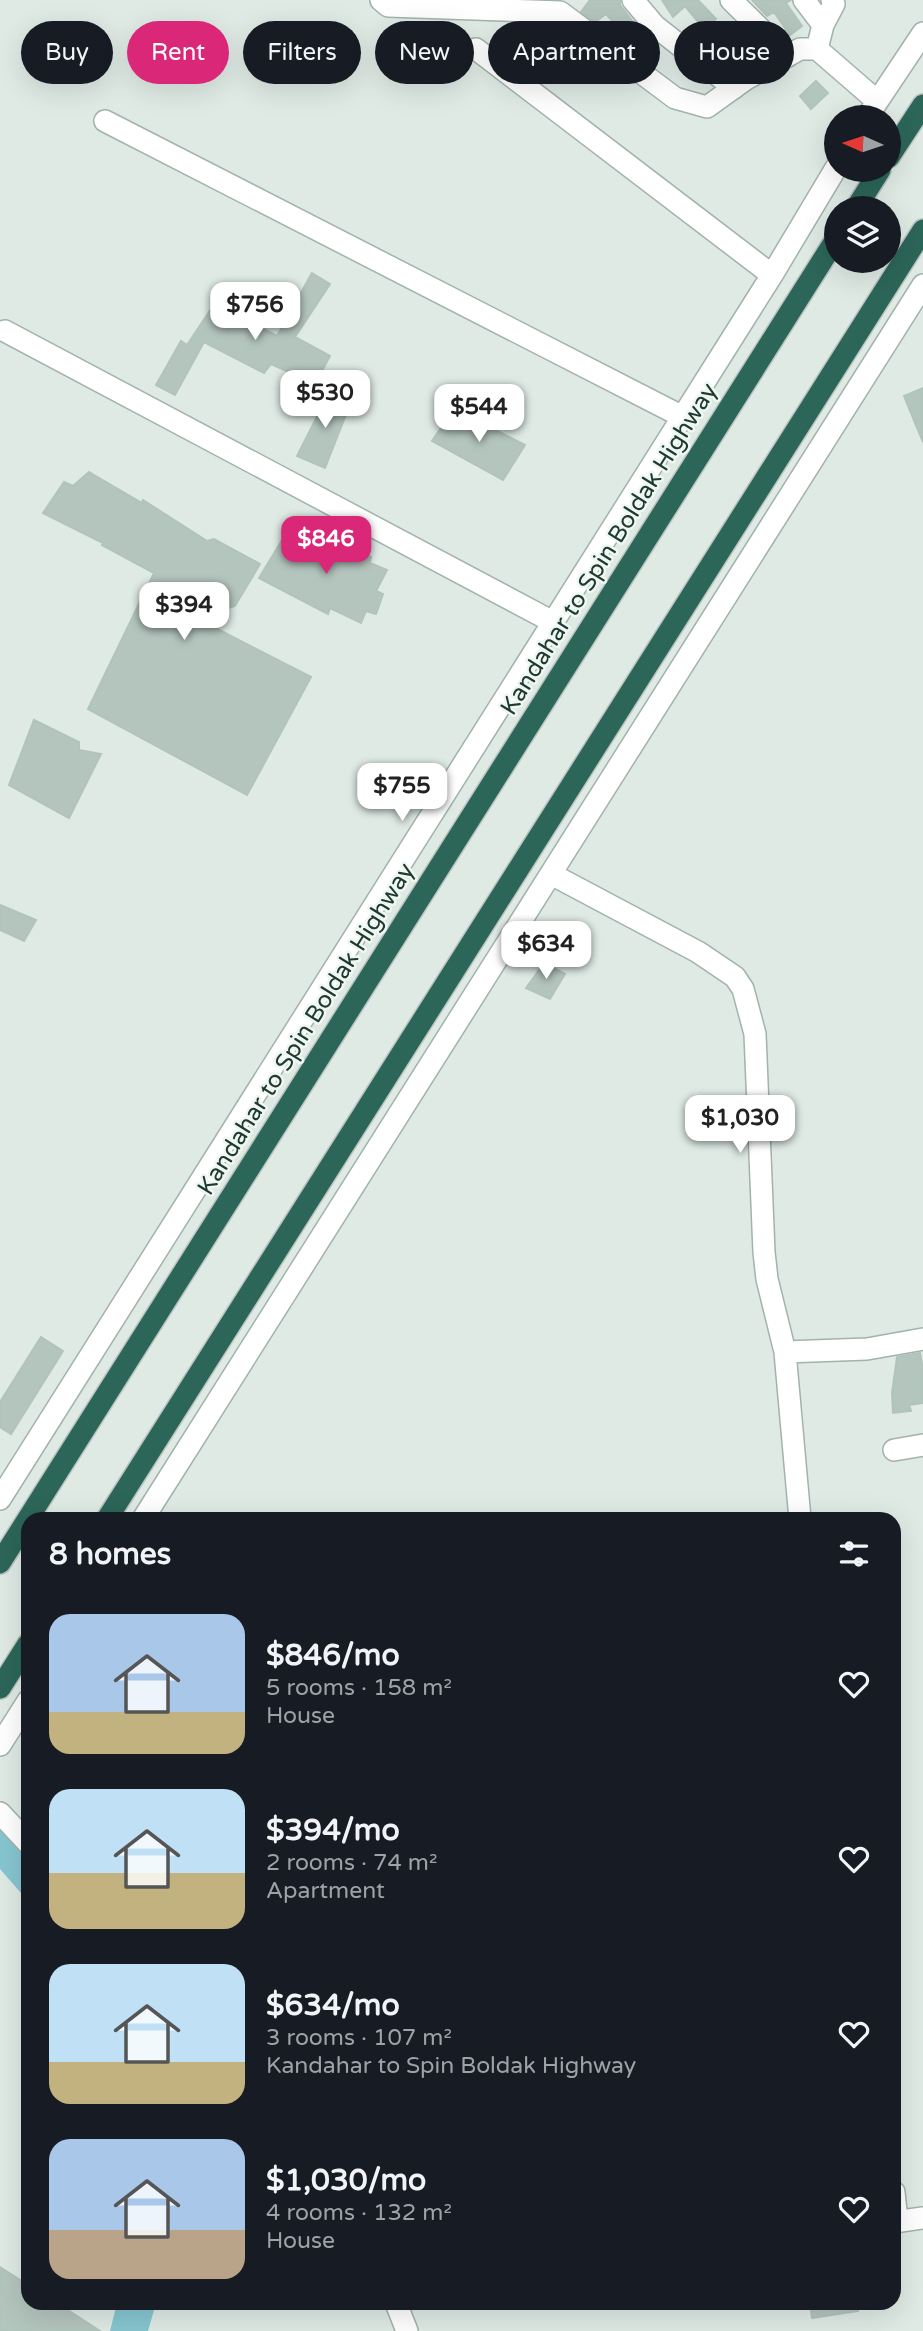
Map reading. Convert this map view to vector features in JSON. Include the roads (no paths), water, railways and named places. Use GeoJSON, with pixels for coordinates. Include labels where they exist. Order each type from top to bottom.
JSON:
{"type":"FeatureCollection","features":[{"type":"Feature","properties":{"kind":"highway"},"geometry":{"type":"LineString","coordinates":[[901,139],[923,105]]}},
{"type":"Feature","properties":{"kind":"highway"},"geometry":{"type":"LineString","coordinates":[[111,1512],[923,230]]}},
{"type":"Feature","properties":{"kind":"highway","name":"Kandahar to Spin Boldak Highway"},"geometry":{"type":"LineString","coordinates":[[32,1512],[824,258]]}},
{"type":"Feature","properties":{"kind":"highway","name":"Kandahar to Spin Boldak Highway"},"geometry":{"type":"LineString","coordinates":[[0,1563],[21,1530]]}},
{"type":"Feature","properties":{"kind":"highway"},"geometry":{"type":"LineString","coordinates":[[0,1688],[21,1655]]}},
{"type":"Feature","properties":{"kind":"street"},"geometry":{"type":"LineString","coordinates":[[381,0],[388,6],[556,6],[675,98],[707,107],[741,84]]}},
{"type":"Feature","properties":{"kind":"street"},"geometry":{"type":"LineString","coordinates":[[633,0],[655,26],[734,88]]}},
{"type":"Feature","properties":{"kind":"street"},"geometry":{"type":"LineString","coordinates":[[732,0],[753,21]]}},
{"type":"Feature","properties":{"kind":"street"},"geometry":{"type":"LineString","coordinates":[[804,0],[822,25]]}},
{"type":"Feature","properties":{"kind":"street"},"geometry":{"type":"LineString","coordinates":[[817,49],[822,25],[834,4],[832,0]]}},
{"type":"Feature","properties":{"kind":"street"},"geometry":{"type":"LineString","coordinates":[[875,105],[923,33]]}},
{"type":"Feature","properties":{"kind":"street"},"geometry":{"type":"LineString","coordinates":[[476,49],[772,275]]}},
{"type":"Feature","properties":{"kind":"street"},"geometry":{"type":"LineString","coordinates":[[794,52],[800,49],[817,49],[868,105]]}},
{"type":"Feature","properties":{"kind":"street"},"geometry":{"type":"LineString","coordinates":[[105,121],[683,417]]}},
{"type":"Feature","properties":{"kind":"street"},"geometry":{"type":"LineString","coordinates":[[0,1499],[683,417],[828,182]]}},
{"type":"Feature","properties":{"kind":"street"},"geometry":{"type":"LineString","coordinates":[[147,1512],[923,285]]}},
{"type":"Feature","properties":{"kind":"street"},"geometry":{"type":"LineString","coordinates":[[5,331],[554,622]]}},
{"type":"Feature","properties":{"kind":"street"},"geometry":{"type":"LineString","coordinates":[[551,874],[698,952],[736,977],[743,989],[755,1034],[764,1252],[767,1279],[785,1352],[799,1512]]}},
{"type":"Feature","properties":{"kind":"street"},"geometry":{"type":"LineString","coordinates":[[785,1352],[867,1349],[923,1339]]}},
{"type":"Feature","properties":{"kind":"street"},"geometry":{"type":"LineString","coordinates":[[894,1450],[923,1445]]}},
{"type":"Feature","properties":{"kind":"street"},"geometry":{"type":"LineString","coordinates":[[0,1745],[21,1712]]}},
{"type":"Feature","properties":{"kind":"street"},"geometry":{"type":"LineString","coordinates":[[0,1813],[21,1836]]}},
{"type":"Feature","properties":{"kind":"street"},"geometry":{"type":"LineString","coordinates":[[901,2221],[923,2218]]}},
{"type":"Feature","properties":{"kind":"street"},"geometry":{"type":"LineString","coordinates":[[399,2310],[407,2331]]}},
{"type":"Feature","properties":{"kind":"water"},"geometry":{"type":"Polygon","coordinates":[[[0,1824],[21,1848],[21,1893],[0,1869],[0,1824]]]}},
{"type":"Feature","properties":{"kind":"water"},"geometry":{"type":"Polygon","coordinates":[[[115,2310],[154,2310],[148,2331],[110,2331],[115,2310]]]}}]}
